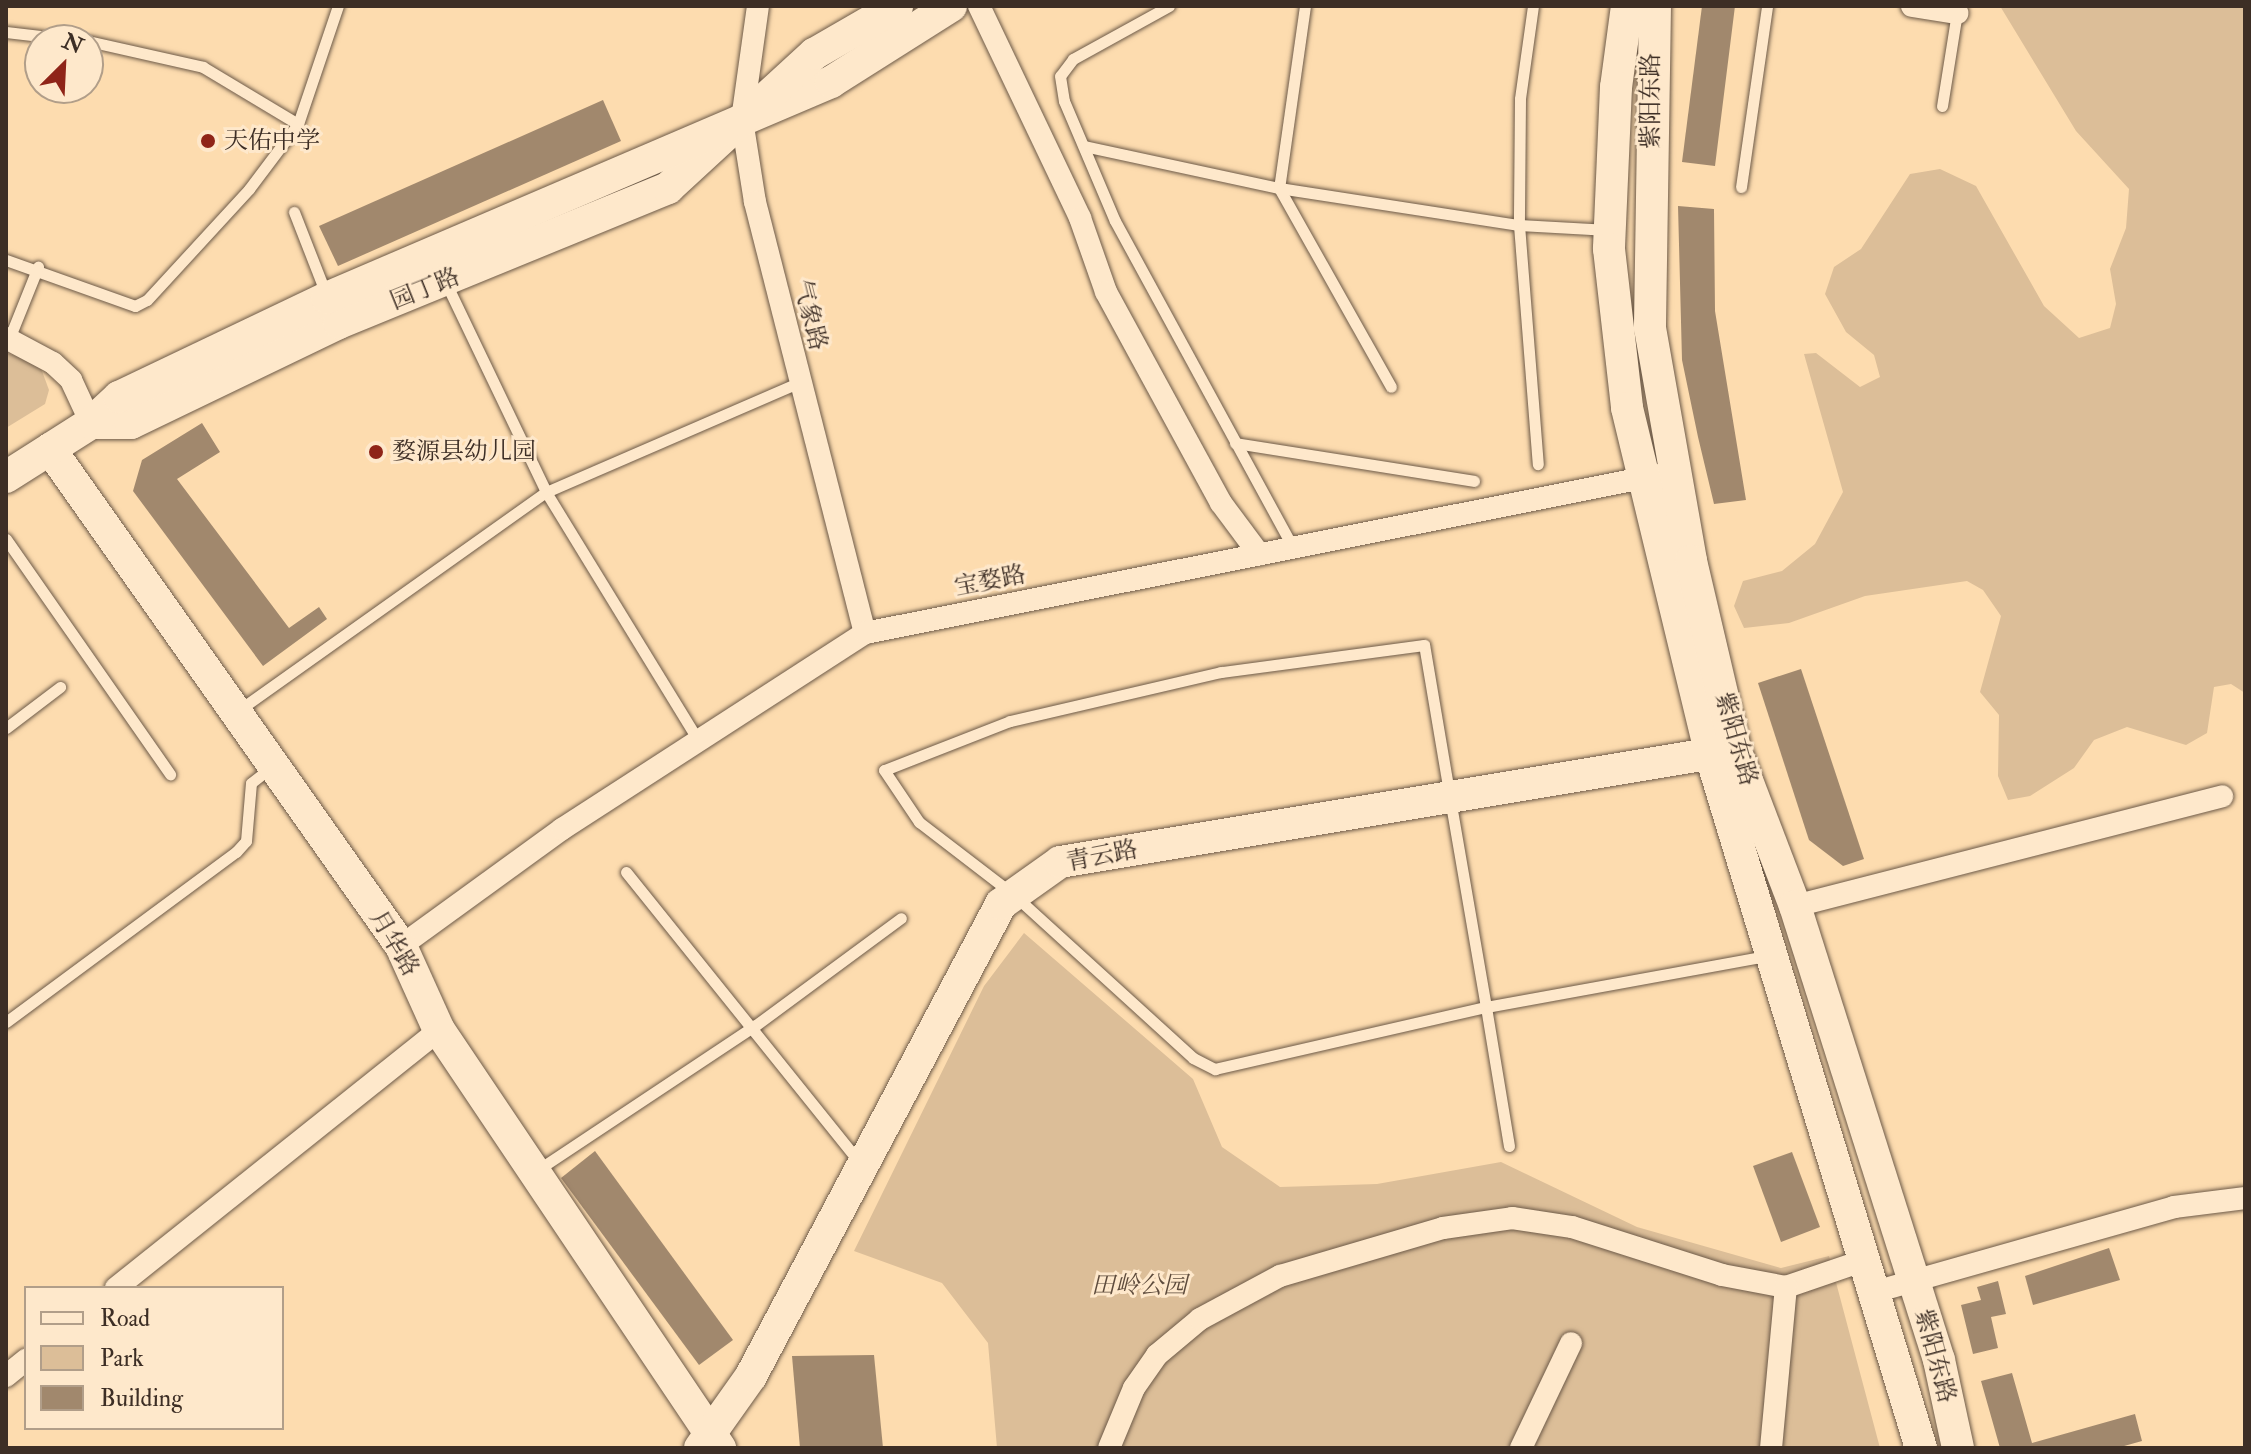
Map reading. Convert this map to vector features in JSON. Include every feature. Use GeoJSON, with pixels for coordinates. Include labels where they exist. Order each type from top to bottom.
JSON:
{"type":"FeatureCollection","features":[{"type":"Feature","properties":{"kind":"main road","name":"园丁路"},"geometry":{"type":"LineString","coordinates":[[333,311],[445,281],[668,188],[814,54],[897,6]]}},
{"type":"Feature","properties":{"kind":"main road","name":"园丁路"},"geometry":{"type":"LineString","coordinates":[[6,477],[91,423],[119,397],[333,311],[742,120],[831,82],[951,6]]}},
{"type":"Feature","properties":{"kind":"main road","name":"紫阳东路"},"geometry":{"type":"LineString","coordinates":[[1627,6],[1616,87],[1610,230],[1627,408],[1643,478],[1723,752],[1774,955],[1878,1291],[1921,1448]]}},
{"type":"Feature","properties":{"kind":"main road","name":"紫阳东路"},"geometry":{"type":"LineString","coordinates":[[1655,6],[1650,328],[1723,752],[1795,906],[1912,1278],[1958,1448]]}},
{"type":"Feature","properties":{"kind":"main road","name":"月华路"},"geometry":{"type":"LineString","coordinates":[[50,449],[401,946],[439,1030],[535,1171],[711,1444]]}},
{"type":"Feature","properties":{"kind":"main road","name":"青云路"},"geometry":{"type":"LineString","coordinates":[[711,1444],[1001,904],[1060,862],[1723,752]]}},
{"type":"Feature","properties":{"kind":"street","name":"气象路"},"geometry":{"type":"LineString","coordinates":[[758,6],[742,120],[755,202],[865,633]]}},
{"type":"Feature","properties":{"kind":"street"},"geometry":{"type":"LineString","coordinates":[[979,6],[1080,218],[1106,292],[1221,503],[1259,554]]}},
{"type":"Feature","properties":{"kind":"street"},"geometry":{"type":"LineString","coordinates":[[1912,6],[1958,9]]}},
{"type":"Feature","properties":{"kind":"street"},"geometry":{"type":"LineString","coordinates":[[8,339],[35,350],[71,380],[91,423]]}},
{"type":"Feature","properties":{"kind":"street","name":"宝婺路"},"geometry":{"type":"LineString","coordinates":[[401,946],[698,740],[865,633],[1675,471]]}},
{"type":"Feature","properties":{"kind":"street"},"geometry":{"type":"LineString","coordinates":[[1795,906],[2222,796]]}},
{"type":"Feature","properties":{"kind":"street"},"geometry":{"type":"LineString","coordinates":[[119,1286],[439,1030]]}},
{"type":"Feature","properties":{"kind":"street"},"geometry":{"type":"LineString","coordinates":[[1878,1291],[1912,1278],[2174,1207],[2245,1198]]}},
{"type":"Feature","properties":{"kind":"street"},"geometry":{"type":"LineString","coordinates":[[1109,1448],[1134,1388],[1157,1355],[1200,1319],[1280,1276],[1443,1228],[1512,1218],[1572,1227],[1722,1275],[1786,1287],[1868,1259]]}},
{"type":"Feature","properties":{"kind":"street"},"geometry":{"type":"LineString","coordinates":[[1771,1448],[1786,1287]]}},
{"type":"Feature","properties":{"kind":"street"},"geometry":{"type":"LineString","coordinates":[[1521,1448],[1571,1343]]}},
{"type":"Feature","properties":{"kind":"street"},"geometry":{"type":"LineString","coordinates":[[6,1376],[24,1362]]}},
{"type":"Feature","properties":{"kind":"lane"},"geometry":{"type":"LineString","coordinates":[[6,260],[38,267],[135,306],[249,189],[298,124],[338,6]]}},
{"type":"Feature","properties":{"kind":"lane"},"geometry":{"type":"LineString","coordinates":[[1169,6],[1073,59],[1060,76],[1115,221],[1293,547]]}},
{"type":"Feature","properties":{"kind":"lane"},"geometry":{"type":"LineString","coordinates":[[1305,6],[1279,188],[1391,387]]}},
{"type":"Feature","properties":{"kind":"lane"},"geometry":{"type":"LineString","coordinates":[[1533,6],[1520,99],[1519,225],[1538,464]]}},
{"type":"Feature","properties":{"kind":"lane"},"geometry":{"type":"LineString","coordinates":[[1741,187],[1767,6]]}},
{"type":"Feature","properties":{"kind":"lane"},"geometry":{"type":"LineString","coordinates":[[1942,106],[1958,9]]}},
{"type":"Feature","properties":{"kind":"lane"},"geometry":{"type":"LineString","coordinates":[[104,45],[203,67],[298,124]]}},
{"type":"Feature","properties":{"kind":"lane"},"geometry":{"type":"LineString","coordinates":[[1084,146],[1279,188],[1519,225],[1610,230]]}},
{"type":"Feature","properties":{"kind":"lane"},"geometry":{"type":"LineString","coordinates":[[294,212],[333,311]]}},
{"type":"Feature","properties":{"kind":"lane"},"geometry":{"type":"LineString","coordinates":[[8,339],[38,267]]}},
{"type":"Feature","properties":{"kind":"lane"},"geometry":{"type":"LineString","coordinates":[[445,281],[546,492],[698,740]]}},
{"type":"Feature","properties":{"kind":"lane"},"geometry":{"type":"LineString","coordinates":[[235,713],[546,492],[800,382]]}},
{"type":"Feature","properties":{"kind":"lane"},"geometry":{"type":"LineString","coordinates":[[1235,443],[1474,481]]}},
{"type":"Feature","properties":{"kind":"lane"},"geometry":{"type":"LineString","coordinates":[[6,539],[170,774]]}},
{"type":"Feature","properties":{"kind":"lane"},"geometry":{"type":"LineString","coordinates":[[1509,1146],[1486,1007],[1424,645],[1221,672],[1025,718],[884,770],[919,822],[1014,895],[1193,1058],[1215,1069],[1486,1007],[1774,955]]}},
{"type":"Feature","properties":{"kind":"lane"},"geometry":{"type":"LineString","coordinates":[[6,728],[60,687]]}},
{"type":"Feature","properties":{"kind":"lane"},"geometry":{"type":"LineString","coordinates":[[6,1022],[236,852],[246,841],[251,783],[273,766]]}},
{"type":"Feature","properties":{"kind":"lane"},"geometry":{"type":"LineString","coordinates":[[626,872],[756,1025],[833,1135],[863,1165]]}},
{"type":"Feature","properties":{"kind":"lane"},"geometry":{"type":"LineString","coordinates":[[535,1171],[756,1025],[901,918]]}},
{"type":"Feature","properties":{"kind":"green space"},"geometry":{"type":"Polygon","coordinates":[[[2000,6],[2245,6],[2245,693],[2231,684],[2214,687],[2207,733],[2186,745],[2127,727],[2094,740],[2074,768],[2030,796],[2008,800],[1998,776],[1999,715],[1980,692],[2001,616],[1983,590],[1967,581],[1865,596],[1789,623],[1744,628],[1734,606],[1743,581],[1782,571],[1815,544],[1843,492],[1804,354],[1816,353],[1860,387],[1880,377],[1874,355],[1846,332],[1825,294],[1834,267],[1861,249],[1910,174],[1940,169],[1976,186],[2044,306],[2079,338],[2110,328],[2116,304],[2110,269],[2126,228],[2129,189],[2076,131],[2000,6]]]}},
{"type":"Feature","properties":{"kind":"green space"},"geometry":{"type":"Polygon","coordinates":[[[6,353],[39,363],[49,390],[45,404],[6,428],[6,353]]]}},
{"type":"Feature","properties":{"kind":"green space","name":"田岭公园"},"geometry":{"type":"Polygon","coordinates":[[[1024,933],[1193,1079],[1222,1147],[1280,1187],[1377,1184],[1501,1162],[1637,1227],[1781,1268],[1829,1256],[1880,1448],[997,1448],[988,1343],[942,1283],[854,1251],[984,986],[1024,933]]]}},
{"type":"Feature","properties":{"kind":"building"},"geometry":{"type":"Polygon","coordinates":[[[1702,6],[1735,6],[1715,166],[1682,162],[1702,6]]]}},
{"type":"Feature","properties":{"kind":"building"},"geometry":{"type":"Polygon","coordinates":[[[603,100],[621,141],[338,266],[319,226],[603,100]]]}},
{"type":"Feature","properties":{"kind":"building"},"geometry":{"type":"Polygon","coordinates":[[[1678,206],[1714,209],[1715,311],[1746,500],[1714,504],[1698,437],[1682,360],[1678,206]]]}},
{"type":"Feature","properties":{"kind":"building"},"geometry":{"type":"Polygon","coordinates":[[[202,423],[220,452],[177,479],[289,628],[319,607],[327,619],[263,666],[133,491],[142,460],[202,423]]]}},
{"type":"Feature","properties":{"kind":"building"},"geometry":{"type":"Polygon","coordinates":[[[1801,669],[1864,859],[1843,866],[1809,840],[1758,683],[1801,669]]]}},
{"type":"Feature","properties":{"kind":"building"},"geometry":{"type":"Polygon","coordinates":[[[595,1151],[733,1340],[699,1365],[561,1178],[595,1151]]]}},
{"type":"Feature","properties":{"kind":"building"},"geometry":{"type":"Polygon","coordinates":[[[1792,1152],[1820,1227],[1781,1242],[1753,1166],[1792,1152]]]}},
{"type":"Feature","properties":{"kind":"building"},"geometry":{"type":"Polygon","coordinates":[[[2109,1248],[2120,1280],[2033,1305],[2025,1276],[2109,1248]]]}},
{"type":"Feature","properties":{"kind":"building"},"geometry":{"type":"Polygon","coordinates":[[[1998,1281],[2006,1314],[1991,1317],[1998,1348],[1973,1354],[1961,1305],[1981,1300],[1977,1287],[1998,1281]]]}},
{"type":"Feature","properties":{"kind":"building"},"geometry":{"type":"Polygon","coordinates":[[[874,1355],[883,1448],[800,1448],[792,1356],[874,1355]]]}},
{"type":"Feature","properties":{"kind":"building"},"geometry":{"type":"Polygon","coordinates":[[[2012,1373],[2032,1443],[2135,1414],[2142,1441],[2117,1448],[2000,1448],[1981,1381],[2012,1373]]]}},
{"type":"Feature","properties":{"kind":"place","name":"天佑中学"},"geometry":{"type":"Point","coordinates":[208,141]}},
{"type":"Feature","properties":{"kind":"place","name":"婺源县幼儿园"},"geometry":{"type":"Point","coordinates":[376,452]}}]}
